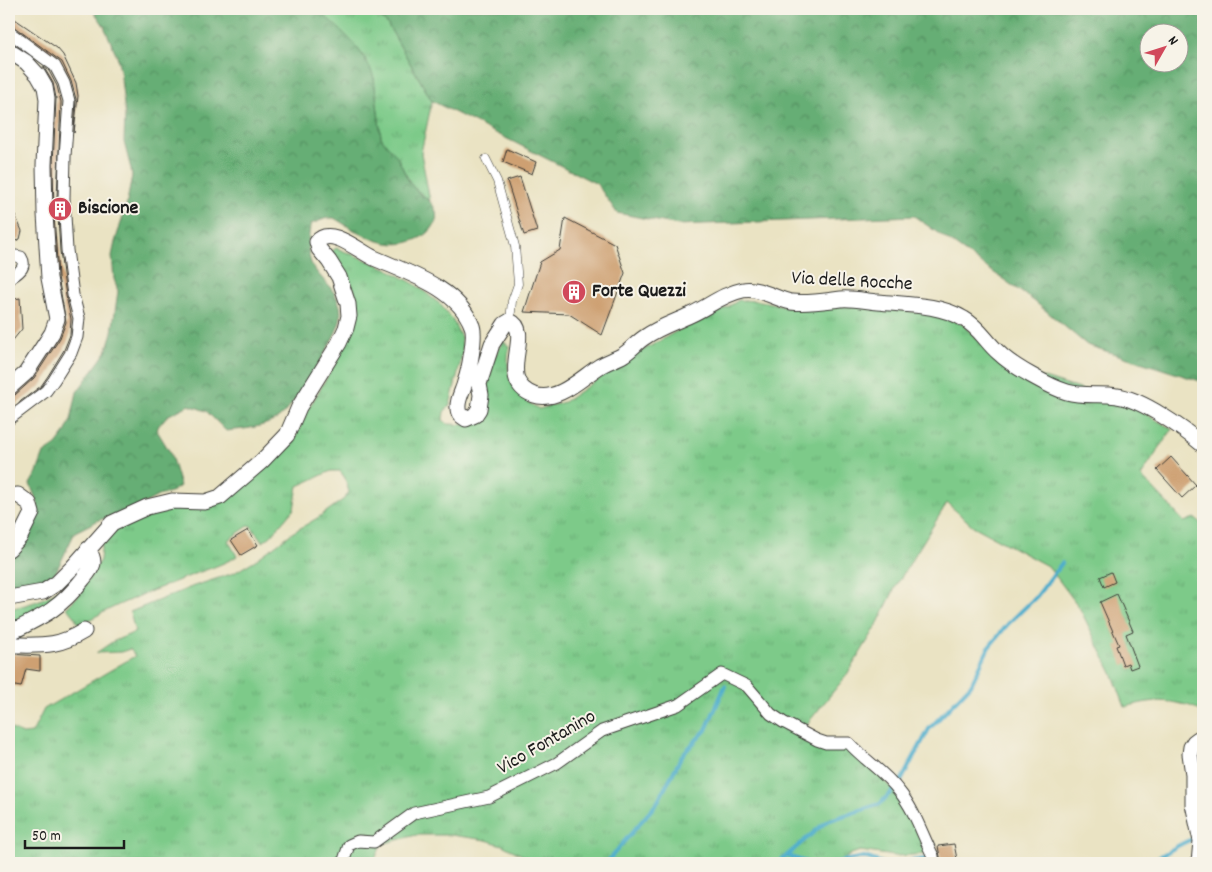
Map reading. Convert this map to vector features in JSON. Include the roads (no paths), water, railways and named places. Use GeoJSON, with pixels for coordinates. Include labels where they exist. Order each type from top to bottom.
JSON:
{"type":"FeatureCollection","features":[{"type":"Feature","properties":{"kind":"street"},"geometry":{"type":"LineString","coordinates":[[9,32],[55,66],[64,83],[69,101],[64,198],[67,250],[72,289],[79,318],[78,337],[71,353],[54,380],[46,391],[9,420]]}},
{"type":"Feature","properties":{"kind":"street"},"geometry":{"type":"LineString","coordinates":[[9,50],[26,62],[38,75],[45,87],[47,99],[44,165],[45,214],[49,278],[57,319],[52,333],[26,373],[9,388]]}},
{"type":"Feature","properties":{"kind":"street"},"geometry":{"type":"LineString","coordinates":[[9,598],[43,592],[57,583],[112,523],[147,507],[172,501],[205,502],[220,497],[262,461],[287,434],[299,407],[339,343],[349,316],[348,304],[339,277],[319,249],[317,242],[323,237],[346,241],[375,258],[423,278],[454,301],[466,315],[473,328],[474,336],[469,371],[458,400],[458,409],[460,416],[466,419],[475,415],[478,409],[481,395],[479,384],[492,344],[504,324],[510,321]]}},
{"type":"Feature","properties":{"kind":"street"},"geometry":{"type":"LineString","coordinates":[[9,280],[22,270],[24,262],[21,257],[16,256]]}},
{"type":"Feature","properties":{"kind":"street","name":"Via delle Rocche"},"geometry":{"type":"LineString","coordinates":[[510,321],[518,329],[519,335],[515,363],[516,380],[523,389],[534,395],[547,397],[560,392],[603,364],[623,355],[645,337],[668,324],[729,295],[744,290],[759,292],[791,302],[852,300],[941,310],[963,318],[980,330],[999,354],[1026,373],[1068,392],[1119,396],[1132,400],[1190,434],[1203,445]]}},
{"type":"Feature","properties":{"kind":"street"},"geometry":{"type":"LineString","coordinates":[[9,496],[18,495],[29,503],[32,514],[20,538],[9,549]]}},
{"type":"Feature","properties":{"kind":"street"},"geometry":{"type":"LineString","coordinates":[[9,633],[45,616],[66,600],[94,563],[88,549]]}},
{"type":"Feature","properties":{"kind":"street"},"geometry":{"type":"LineString","coordinates":[[9,645],[49,645],[68,640],[84,631]]}},
{"type":"Feature","properties":{"kind":"street","name":"Vico Fontanino"},"geometry":{"type":"LineString","coordinates":[[344,863],[349,845],[358,842],[374,842],[414,812],[489,797],[557,763],[602,731],[678,705],[722,674],[748,686],[772,714],[783,722],[817,740],[849,743],[862,758],[879,770],[892,783],[908,803],[933,856],[934,863]]}},
{"type":"Feature","properties":{"kind":"street"},"geometry":{"type":"LineString","coordinates":[[1199,863],[1201,841],[1193,804],[1193,774],[1190,754],[1194,742],[1198,739],[1203,742]]}},
{"type":"Feature","properties":{"kind":"lane"},"geometry":{"type":"LineString","coordinates":[[486,158],[497,181],[515,246],[518,284],[512,301],[510,321]]}},
{"type":"Feature","properties":{"kind":"waterway"},"geometry":{"type":"LineString","coordinates":[[778,863],[827,821],[880,804],[901,781],[929,729],[971,685],[989,647],[1008,624],[1037,596],[1062,563]]}},
{"type":"Feature","properties":{"kind":"waterway"},"geometry":{"type":"LineString","coordinates":[[606,863],[657,803],[683,754],[706,730],[725,686]]}},
{"type":"Feature","properties":{"kind":"waterway"},"geometry":{"type":"LineString","coordinates":[[1142,863],[1150,861],[1182,843],[1196,838]]}},
{"type":"Feature","properties":{"kind":"waterway"},"geometry":{"type":"LineString","coordinates":[[788,856],[808,863]]}},
{"type":"Feature","properties":{"kind":"waterway"},"geometry":{"type":"LineString","coordinates":[[833,863],[864,857],[882,863]]}},
{"type":"Feature","properties":{"kind":"waterway"},"geometry":{"type":"LineString","coordinates":[[900,863],[924,859],[943,863]]}},
{"type":"Feature","properties":{"kind":"place","name":"Biscione"},"geometry":{"type":"Point","coordinates":[60,209]}},
{"type":"Feature","properties":{"kind":"place","name":"Forte Quezzi"},"geometry":{"type":"Point","coordinates":[574,292]}}]}
